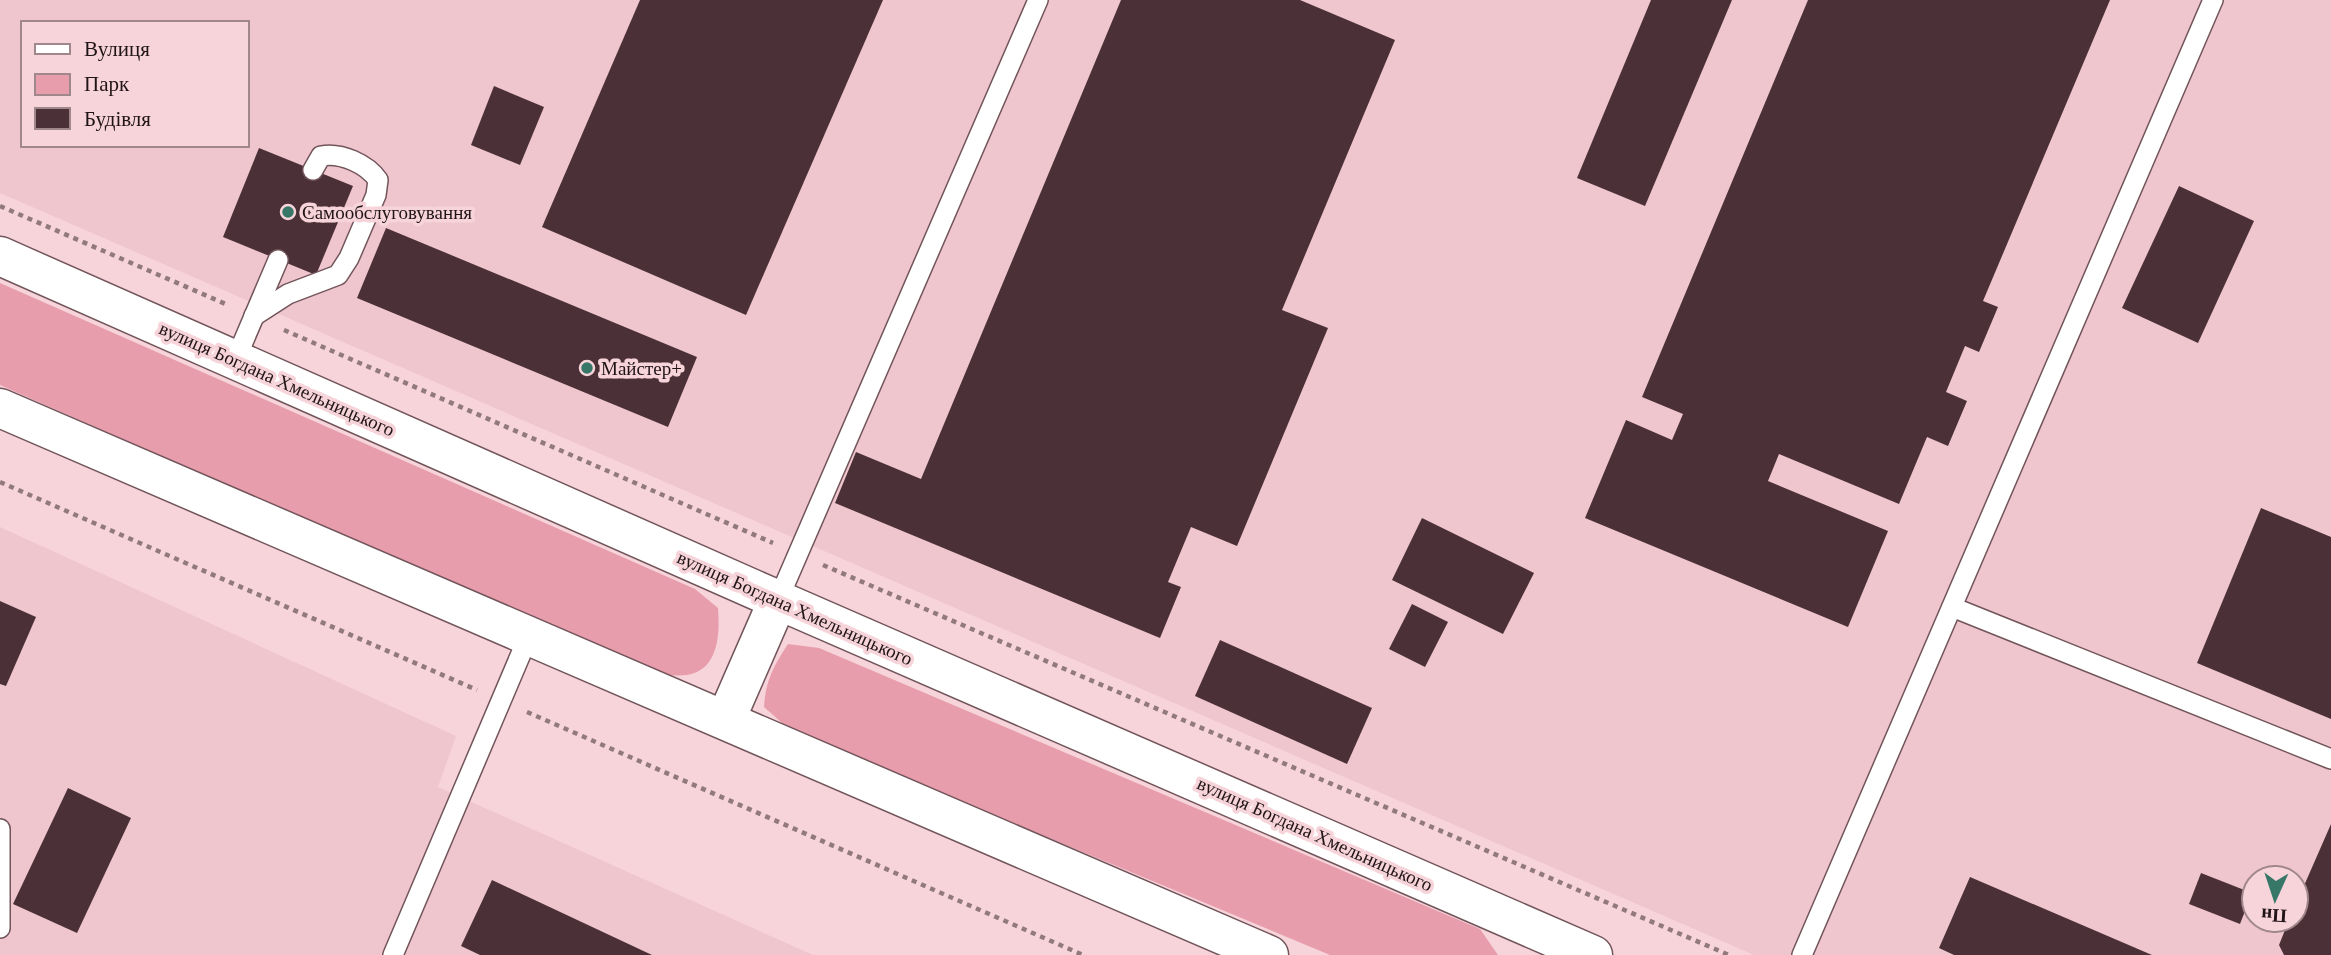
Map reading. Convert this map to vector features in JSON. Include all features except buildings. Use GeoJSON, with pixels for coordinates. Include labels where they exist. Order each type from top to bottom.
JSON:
{"type":"FeatureCollection","features":[{"type":"Feature","properties":{"kind":"street","name":"вулиця Богдана Хмельницького"},"geometry":{"type":"LineString","coordinates":[[0,256],[778,600],[1592,955]]}},
{"type":"Feature","properties":{"kind":"street"},"geometry":{"type":"LineString","coordinates":[[0,408],[1269,955]]}},
{"type":"Feature","properties":{"kind":"street"},"geometry":{"type":"LineString","coordinates":[[726,719],[778,600]]}},
{"type":"Feature","properties":{"kind":"lane"},"geometry":{"type":"LineString","coordinates":[[778,600],[1038,0]]}},
{"type":"Feature","properties":{"kind":"lane"},"geometry":{"type":"LineString","coordinates":[[1802,955],[2213,0]]}},
{"type":"Feature","properties":{"kind":"lane"},"geometry":{"type":"LineString","coordinates":[[254,317],[288,294],[338,275],[349,258],[376,195],[378,180],[371,170],[358,164],[328,155],[321,156],[313,170]]}},
{"type":"Feature","properties":{"kind":"lane"},"geometry":{"type":"LineString","coordinates":[[235,361],[278,260]]}},
{"type":"Feature","properties":{"kind":"lane"},"geometry":{"type":"LineString","coordinates":[[1952,607],[2331,759]]}},
{"type":"Feature","properties":{"kind":"lane"},"geometry":{"type":"LineString","coordinates":[[393,955],[529,635]]}},
{"type":"Feature","properties":{"kind":"lane"},"geometry":{"type":"LineString","coordinates":[[0,829],[0,928]]}},
{"type":"Feature","properties":{"kind":"path"},"geometry":{"type":"LineString","coordinates":[[0,206],[798,554],[1729,955]]}},
{"type":"Feature","properties":{"kind":"path"},"geometry":{"type":"LineString","coordinates":[[0,482],[1083,955]]}},
{"type":"Feature","properties":{"kind":"shaded area"},"geometry":{"type":"Polygon","coordinates":[[[0,0],[2331,0],[2331,955],[1754,955],[0,193],[0,0]]]}},
{"type":"Feature","properties":{"kind":"shaded area"},"geometry":{"type":"Polygon","coordinates":[[[0,527],[456,736],[438,787],[813,955],[0,955],[0,527]]]}},
{"type":"Feature","properties":{"kind":"green space"},"geometry":{"type":"Polygon","coordinates":[[[0,283],[695,589],[718,608],[718,639],[711,658],[698,672],[687,675],[659,675],[0,385],[0,283]]]}},
{"type":"Feature","properties":{"kind":"green space"},"geometry":{"type":"Polygon","coordinates":[[[788,644],[819,648],[1480,929],[1498,955],[1330,955],[790,730],[764,707],[771,674],[788,644]]]}},
{"type":"Feature","properties":{"kind":"place","name":"Самообслуговування"},"geometry":{"type":"Point","coordinates":[288,212]}},
{"type":"Feature","properties":{"kind":"place","name":"Майстер+"},"geometry":{"type":"Point","coordinates":[587,368]}}]}
